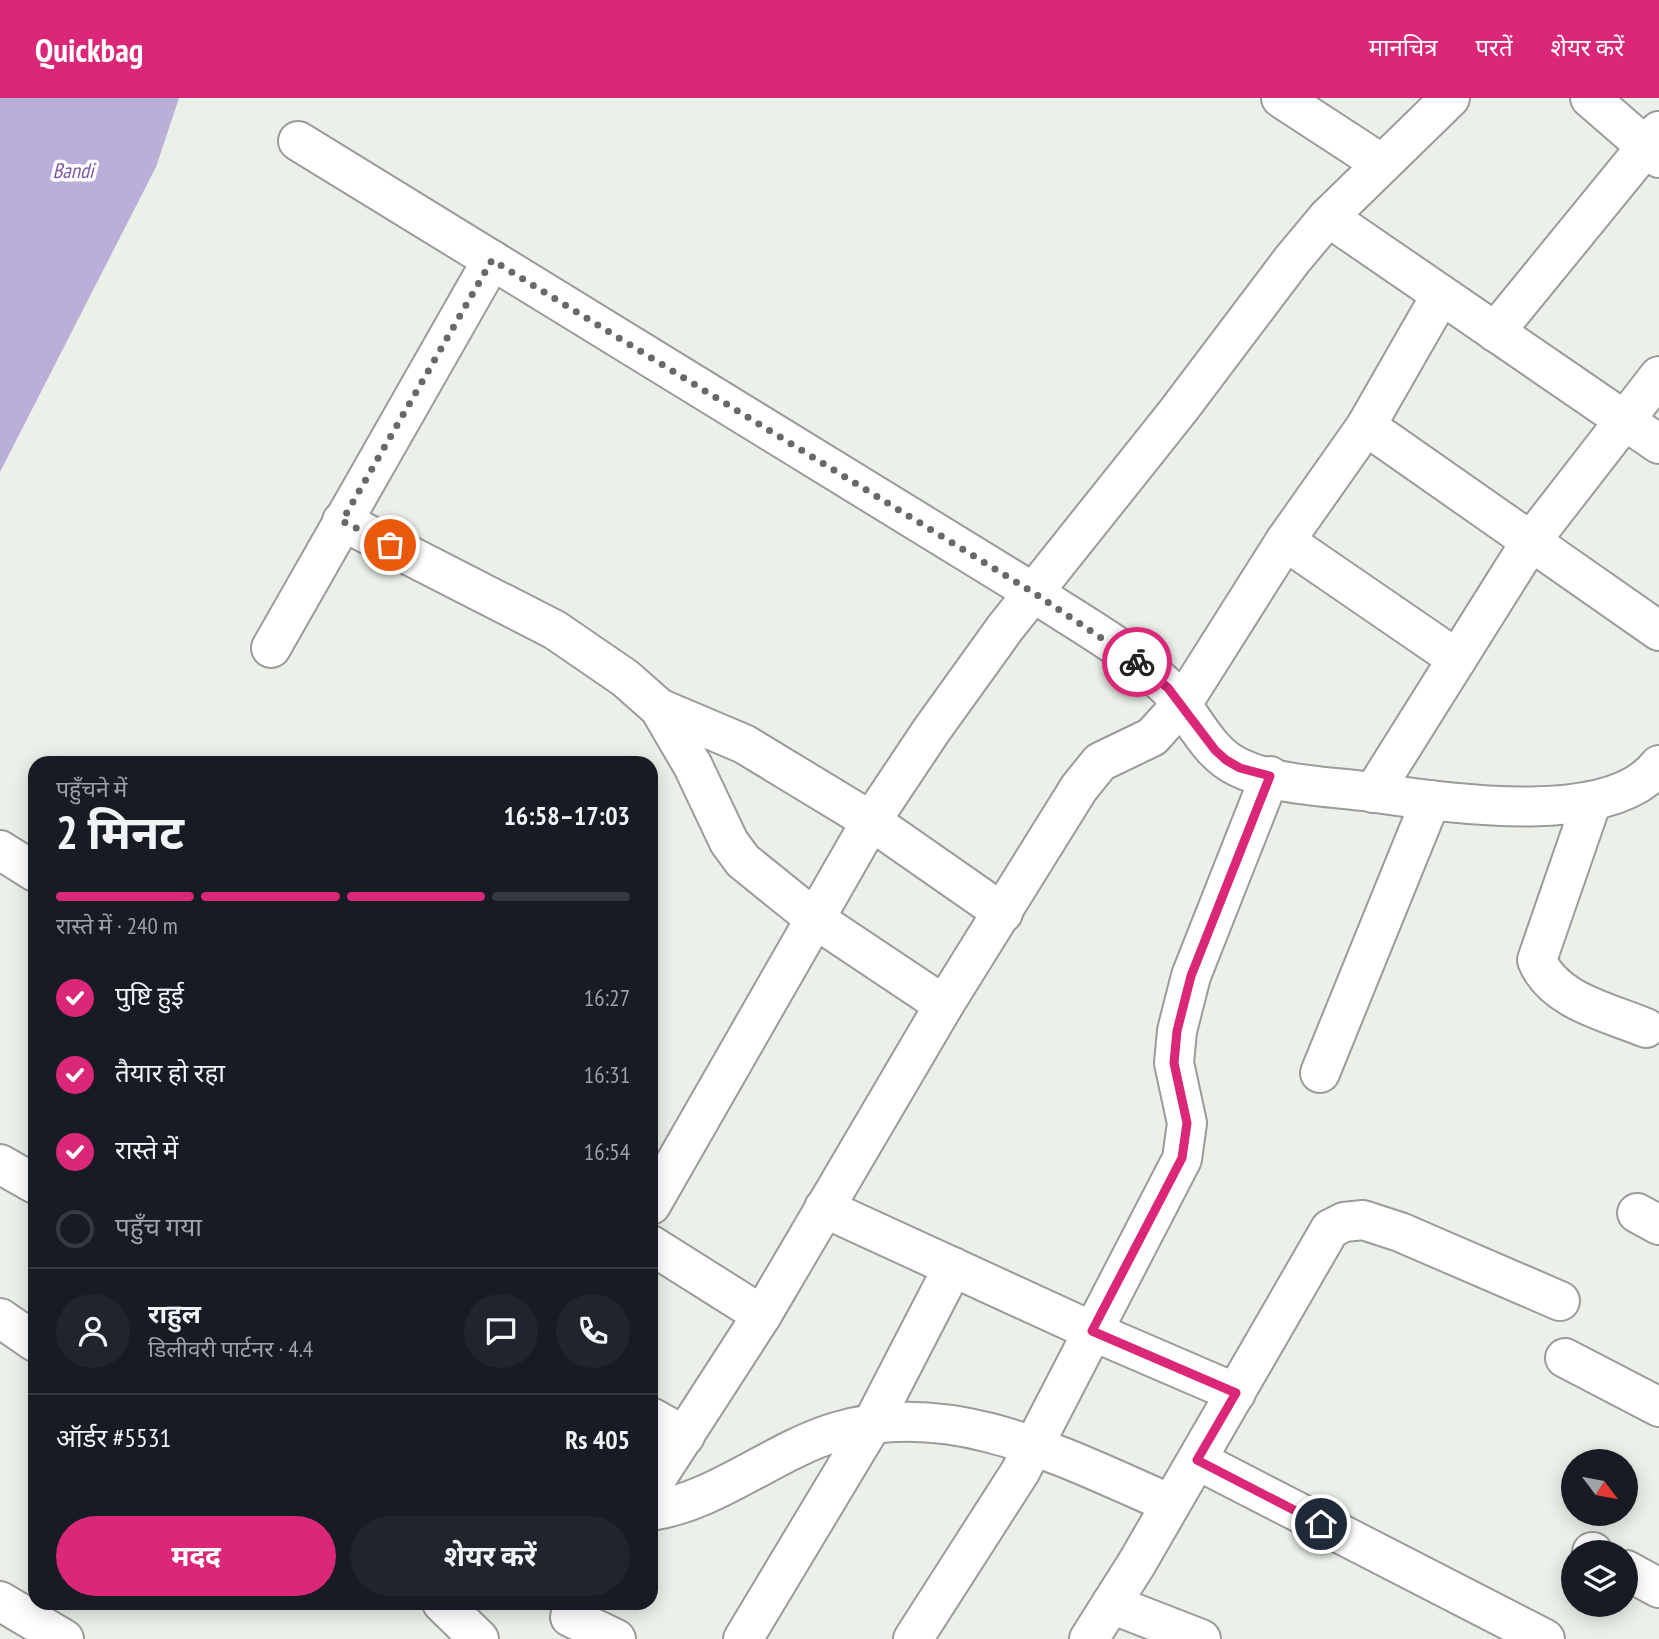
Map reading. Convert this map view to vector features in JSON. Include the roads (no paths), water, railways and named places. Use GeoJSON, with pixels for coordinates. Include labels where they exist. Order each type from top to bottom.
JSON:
{"type":"FeatureCollection","features":[{"type":"Feature","properties":{"kind":"street"},"geometry":{"type":"LineString","coordinates":[[1281,98],[1382,164]]}},
{"type":"Feature","properties":{"kind":"street"},"geometry":{"type":"LineString","coordinates":[[658,1193],[871,821],[931,730],[1034,593],[1328,218],[1450,98]]}},
{"type":"Feature","properties":{"kind":"street"},"geometry":{"type":"LineString","coordinates":[[1495,332],[1654,144],[1590,98]]}},
{"type":"Feature","properties":{"kind":"street"},"geometry":{"type":"LineString","coordinates":[[298,141],[1034,593],[1147,669],[1182,704],[1215,750],[1240,768],[1270,776],[1373,793],[1494,808],[1592,801],[1630,789],[1659,765]]}},
{"type":"Feature","properties":{"kind":"street"},"geometry":{"type":"LineString","coordinates":[[1328,218],[1659,444]]}},
{"type":"Feature","properties":{"kind":"street"},"geometry":{"type":"LineString","coordinates":[[271,648],[492,260]]}},
{"type":"Feature","properties":{"kind":"street"},"geometry":{"type":"LineString","coordinates":[[658,1477],[762,1315],[944,1005],[1079,788],[1100,762],[1153,737],[1182,704],[1285,541],[1366,426],[1441,295]]}},
{"type":"Feature","properties":{"kind":"street"},"geometry":{"type":"LineString","coordinates":[[1373,793],[1531,541],[1659,376]]}},
{"type":"Feature","properties":{"kind":"street"},"geometry":{"type":"LineString","coordinates":[[1366,426],[1659,631]]}},
{"type":"Feature","properties":{"kind":"street"},"geometry":{"type":"LineString","coordinates":[[342,521],[555,630],[625,678],[659,708],[693,766],[729,842],[743,861],[815,919],[944,1005]]}},
{"type":"Feature","properties":{"kind":"street"},"geometry":{"type":"LineString","coordinates":[[1285,541],[1457,659]]}},
{"type":"Feature","properties":{"kind":"street"},"geometry":{"type":"LineString","coordinates":[[659,708],[744,744],[871,821],[1003,913]]}},
{"type":"Feature","properties":{"kind":"street"},"geometry":{"type":"LineString","coordinates":[[913,1639],[1020,1472],[1182,1158],[1187,1123],[1174,1063],[1177,1031],[1191,976],[1270,776]]}},
{"type":"Feature","properties":{"kind":"street"},"geometry":{"type":"LineString","coordinates":[[1320,1073],[1431,800]]}},
{"type":"Feature","properties":{"kind":"street"},"geometry":{"type":"LineString","coordinates":[[1592,801],[1537,960],[1544,976],[1562,993],[1646,1028]]}},
{"type":"Feature","properties":{"kind":"street"},"geometry":{"type":"LineString","coordinates":[[0,850],[28,868]]}},
{"type":"Feature","properties":{"kind":"street"},"geometry":{"type":"LineString","coordinates":[[0,1164],[28,1180]]}},
{"type":"Feature","properties":{"kind":"street"},"geometry":{"type":"LineString","coordinates":[[824,1208],[1092,1331],[1236,1393]]}},
{"type":"Feature","properties":{"kind":"street"},"geometry":{"type":"LineString","coordinates":[[1089,1639],[1331,1229],[1344,1222],[1363,1220],[1400,1232],[1560,1301]]}},
{"type":"Feature","properties":{"kind":"street"},"geometry":{"type":"LineString","coordinates":[[658,1249],[762,1315]]}},
{"type":"Feature","properties":{"kind":"street"},"geometry":{"type":"LineString","coordinates":[[743,1639],[871,1426],[953,1267]]}},
{"type":"Feature","properties":{"kind":"street"},"geometry":{"type":"LineString","coordinates":[[0,1318],[28,1337]]}},
{"type":"Feature","properties":{"kind":"street"},"geometry":{"type":"LineString","coordinates":[[1565,1358],[1659,1407]]}},
{"type":"Feature","properties":{"kind":"street"},"geometry":{"type":"LineString","coordinates":[[658,1509],[683,1502],[836,1432],[914,1419],[948,1423],[1034,1444],[1171,1504]]}},
{"type":"Feature","properties":{"kind":"street"},"geometry":{"type":"LineString","coordinates":[[658,1421],[685,1436]]}},
{"type":"Feature","properties":{"kind":"street"},"geometry":{"type":"LineString","coordinates":[[1197,1460],[1545,1639]]}},
{"type":"Feature","properties":{"kind":"street"},"geometry":{"type":"LineString","coordinates":[[1638,1577],[1659,1588]]}},
{"type":"Feature","properties":{"kind":"street"},"geometry":{"type":"LineString","coordinates":[[0,1601],[64,1639]]}},
{"type":"Feature","properties":{"kind":"street"},"geometry":{"type":"LineString","coordinates":[[1111,1604],[1201,1639]]}},
{"type":"Feature","properties":{"kind":"street"},"geometry":{"type":"LineString","coordinates":[[449,1610],[479,1639]]}},
{"type":"Feature","properties":{"kind":"street"},"geometry":{"type":"LineString","coordinates":[[569,1620],[615,1639]]}},
{"type":"Feature","properties":{"kind":"water","name":"Bandi"},"geometry":{"type":"Polygon","coordinates":[[[0,98],[179,98],[156,167],[0,472],[0,98]]]}}]}
